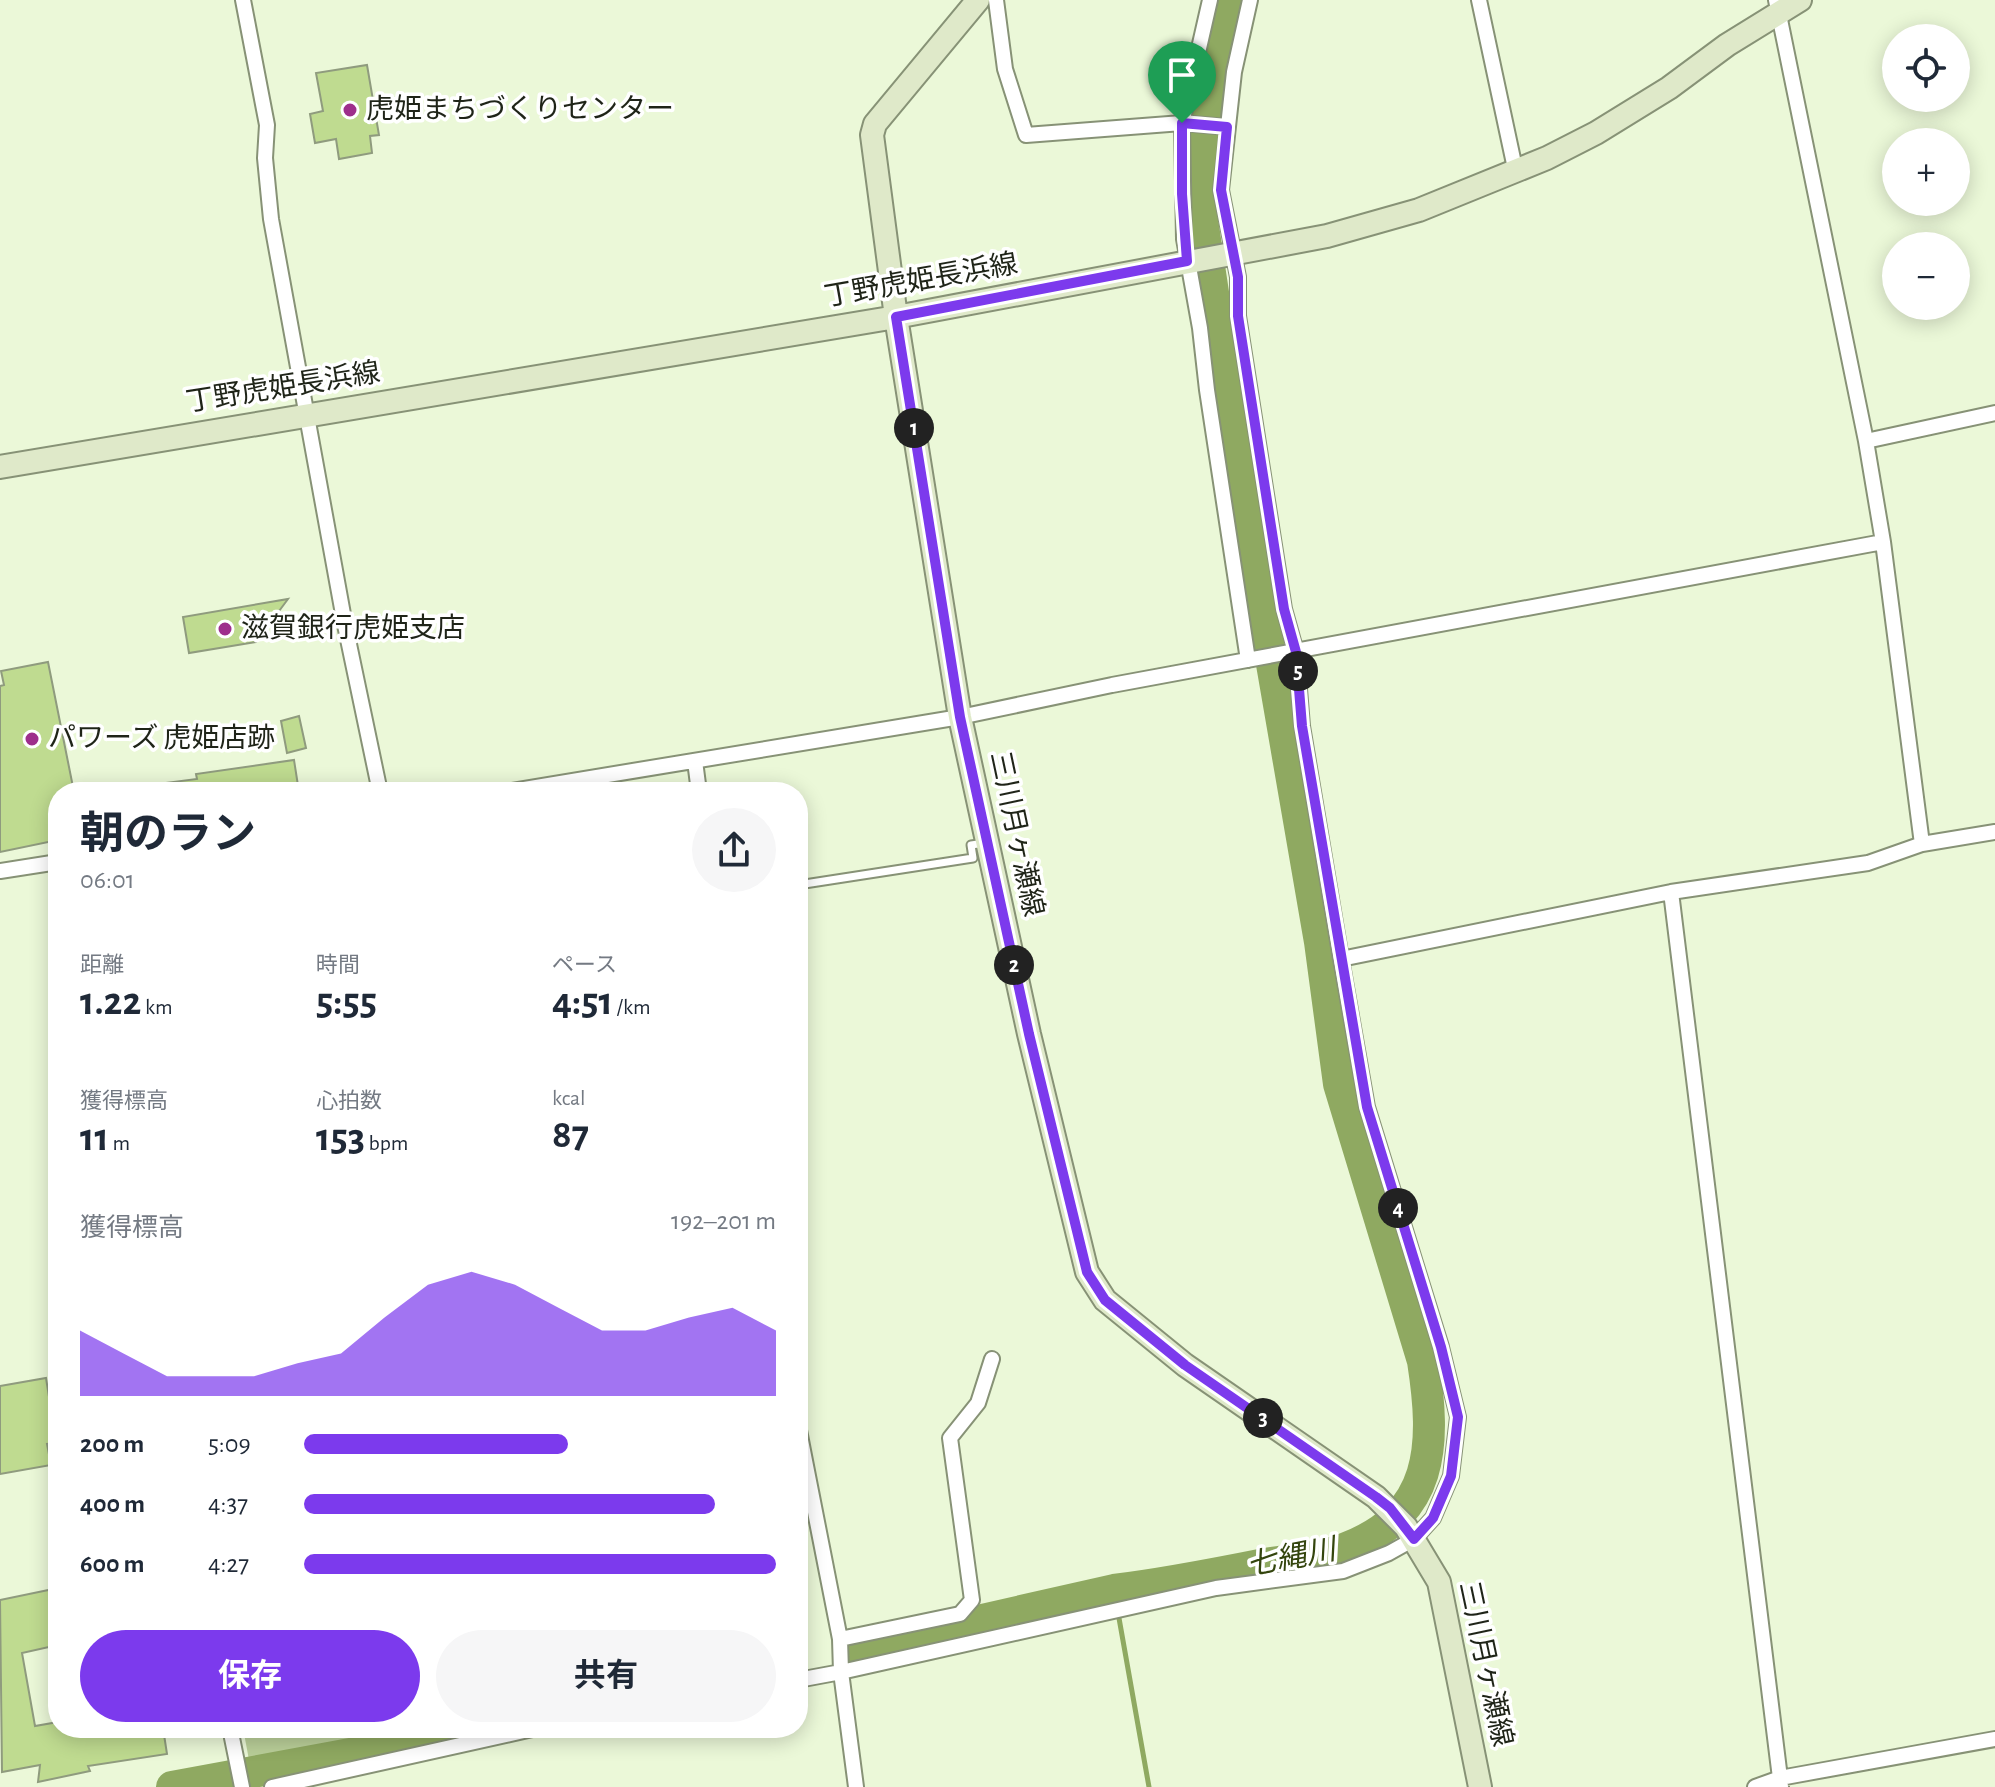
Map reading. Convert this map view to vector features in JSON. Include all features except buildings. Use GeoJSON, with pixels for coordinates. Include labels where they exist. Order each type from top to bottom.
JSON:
{"type":"FeatureCollection","features":[{"type":"Feature","properties":{"kind":"main road","name":"三川月ヶ瀬線"},"geometry":{"type":"LineString","coordinates":[[978,0],[875,124],[872,135],[896,317],[960,717],[1029,1034],[1087,1272],[1105,1300],[1185,1365],[1390,1508],[1410,1533],[1439,1582],[1480,1787]]}},
{"type":"Feature","properties":{"kind":"main road","name":"丁野虎姫長浜線"},"geometry":{"type":"LineString","coordinates":[[0,467],[896,317],[1327,236],[1419,210],[1516,173],[1596,133],[1669,88],[1778,7],[1800,0]]}},
{"type":"Feature","properties":{"kind":"street"},"geometry":{"type":"LineString","coordinates":[[243,0],[267,125],[266,172],[271,219],[345,625],[378,782]]}},
{"type":"Feature","properties":{"kind":"street"},"geometry":{"type":"LineString","coordinates":[[996,0],[1005,69],[1026,135],[1182,123],[1227,127]]}},
{"type":"Feature","properties":{"kind":"street"},"geometry":{"type":"LineString","coordinates":[[1210,0],[1182,123],[1182,194],[1207,390],[1248,660]]}},
{"type":"Feature","properties":{"kind":"street"},"geometry":{"type":"LineString","coordinates":[[808,1678],[1216,1588],[1343,1571],[1389,1553],[1410,1533],[1433,1518],[1451,1476],[1458,1417],[1441,1347],[1367,1107],[1302,726],[1296,652],[1284,609],[1238,316],[1238,277],[1221,190],[1234,72],[1250,0]]}},
{"type":"Feature","properties":{"kind":"street"},"geometry":{"type":"LineString","coordinates":[[1479,0],[1516,173]]}},
{"type":"Feature","properties":{"kind":"street"},"geometry":{"type":"LineString","coordinates":[[1778,7],[1866,441],[1883,542],[1922,844]]}},
{"type":"Feature","properties":{"kind":"street"},"geometry":{"type":"LineString","coordinates":[[1866,441],[1995,413]]}},
{"type":"Feature","properties":{"kind":"street"},"geometry":{"type":"LineString","coordinates":[[566,782],[960,717],[1112,685],[1883,542]]}},
{"type":"Feature","properties":{"kind":"street"},"geometry":{"type":"LineString","coordinates":[[695,761],[698,782]]}},
{"type":"Feature","properties":{"kind":"street"},"geometry":{"type":"LineString","coordinates":[[1341,959],[1671,892],[1868,863],[1922,844],[1995,832]]}},
{"type":"Feature","properties":{"kind":"street"},"geometry":{"type":"LineString","coordinates":[[0,871],[48,864]]}},
{"type":"Feature","properties":{"kind":"street"},"geometry":{"type":"LineString","coordinates":[[1671,892],[1780,1782]]}},
{"type":"Feature","properties":{"kind":"street"},"geometry":{"type":"LineString","coordinates":[[840,1639],[960,1614],[972,1600],[950,1438],[978,1403],[992,1359]]}},
{"type":"Feature","properties":{"kind":"street"},"geometry":{"type":"LineString","coordinates":[[808,1476],[840,1639],[841,1672],[856,1787]]}},
{"type":"Feature","properties":{"kind":"street"},"geometry":{"type":"LineString","coordinates":[[232,1738],[242,1785]]}},
{"type":"Feature","properties":{"kind":"street"},"geometry":{"type":"LineString","coordinates":[[272,1787],[492,1738]]}},
{"type":"Feature","properties":{"kind":"street"},"geometry":{"type":"LineString","coordinates":[[1755,1787],[1995,1739]]}},
{"type":"Feature","properties":{"kind":"lane"},"geometry":{"type":"LineString","coordinates":[[808,883],[973,858],[971,845],[987,842]]}},
{"type":"Feature","properties":{"kind":"green space"},"geometry":{"type":"Polygon","coordinates":[[[245,1738],[389,1738],[255,1763],[254,1759],[249,1760],[245,1738]]]}},
{"type":"Feature","properties":{"kind":"waterway","name":"七縄川"},"geometry":{"type":"LineString","coordinates":[[854,1649],[1114,1590],[1315,1557],[1344,1549],[1374,1535],[1397,1517],[1412,1497],[1428,1448],[1429,1421],[1423,1361],[1339,1084],[1320,942],[1248,525],[1201,213],[1210,78],[1228,0]]}},
{"type":"Feature","properties":{"kind":"waterway","name":"七縄川"},"geometry":{"type":"LineString","coordinates":[[1114,1590],[1149,1787]]}},
{"type":"Feature","properties":{"kind":"waterway"},"geometry":{"type":"LineString","coordinates":[[172,1787],[437,1738]]}},
{"type":"Feature","properties":{"kind":"place","name":"虎姫まちづくりセンター"},"geometry":{"type":"Point","coordinates":[350,110]}},
{"type":"Feature","properties":{"kind":"place","name":"滋賀銀行虎姫支店"},"geometry":{"type":"Point","coordinates":[225,629]}},
{"type":"Feature","properties":{"kind":"place","name":"パワーズ 虎姫店跡"},"geometry":{"type":"Point","coordinates":[32,739]}},
{"type":"Feature","properties":{"kind":"route"},"geometry":{"type":"LineString","coordinates":[[1182,123],[1227,127],[1221,190],[1238,277],[1238,316],[1284,609],[1296,652],[1302,726],[1367,1107],[1441,1347],[1458,1417],[1451,1476],[1433,1518],[1414,1539],[1390,1508],[1376,1497],[1185,1365],[1105,1300],[1087,1272],[1029,1034],[960,717],[896,317],[1187,261],[1182,194],[1182,123]]}}]}
